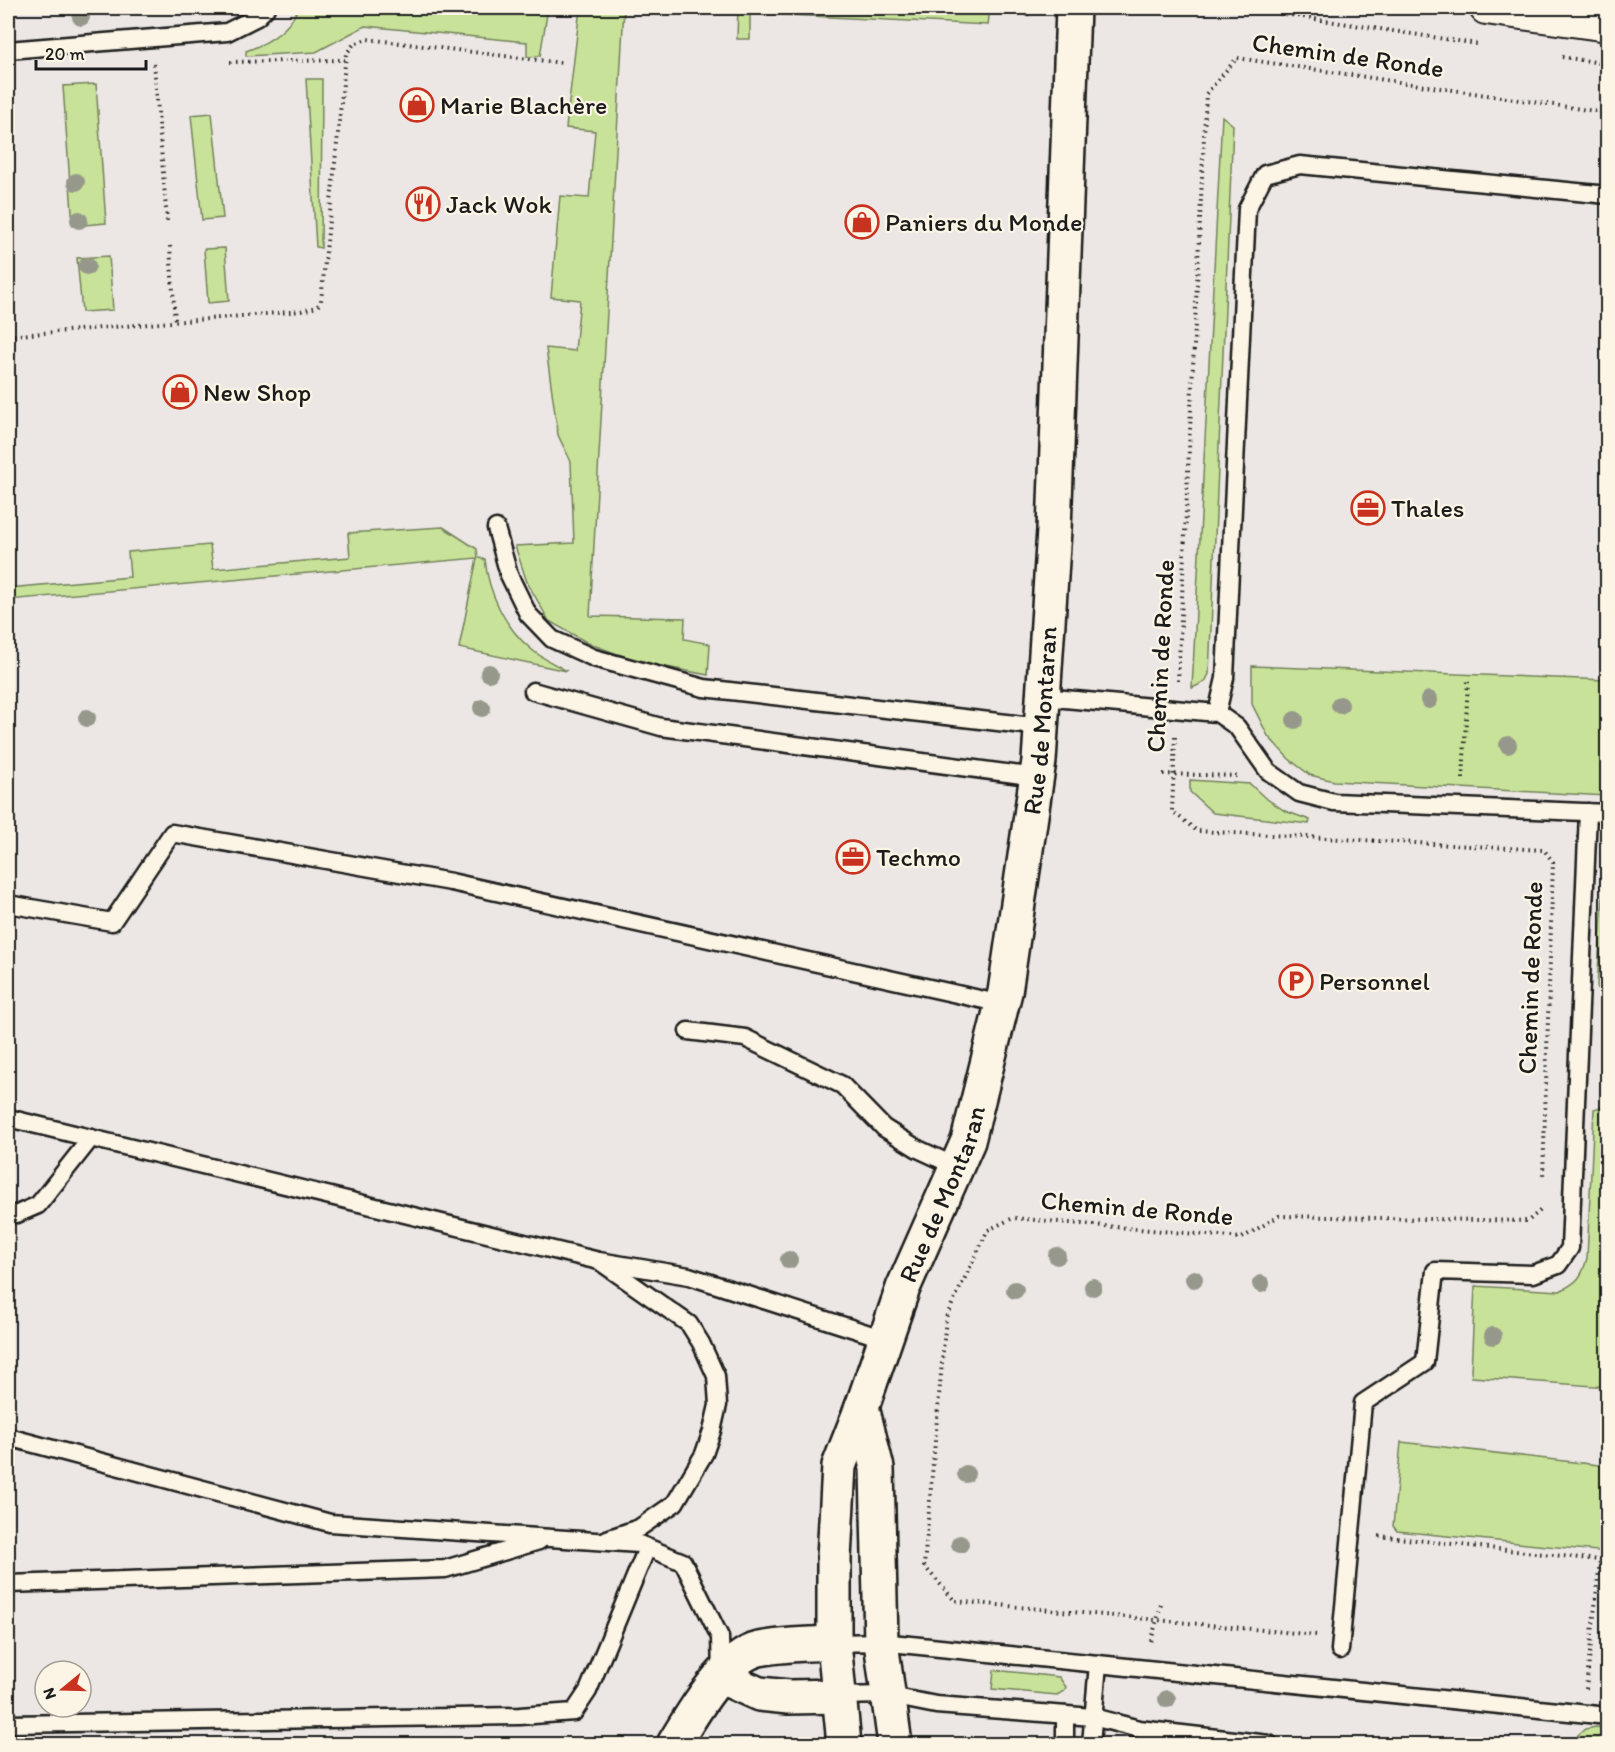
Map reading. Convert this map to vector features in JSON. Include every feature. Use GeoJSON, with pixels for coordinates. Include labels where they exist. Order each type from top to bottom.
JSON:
{"type":"FeatureCollection","features":[{"type":"Feature","properties":{"kind":"street","name":"Rue de Montaran"},"geometry":{"type":"LineString","coordinates":[[844,1744],[834,1643],[834,1558],[839,1466],[903,1288],[968,1140],[1002,1004],[1036,777],[1054,530],[1073,8]]}},
{"type":"Feature","properties":{"kind":"street"},"geometry":{"type":"LineString","coordinates":[[1486,8],[1608,26]]}},
{"type":"Feature","properties":{"kind":"street"},"geometry":{"type":"LineString","coordinates":[[862,1407],[877,1468],[881,1642],[886,1695],[895,1744]]}},
{"type":"Feature","properties":{"kind":"street"},"geometry":{"type":"LineString","coordinates":[[674,1744],[702,1698],[743,1657],[758,1649],[834,1643]]}},
{"type":"Feature","properties":{"kind":"street"},"geometry":{"type":"LineString","coordinates":[[721,1677],[759,1694],[839,1696]]}},
{"type":"Feature","properties":{"kind":"lane"},"geometry":{"type":"LineString","coordinates":[[8,50],[226,32],[257,17],[266,8]]}},
{"type":"Feature","properties":{"kind":"lane"},"geometry":{"type":"LineString","coordinates":[[1217,712],[1225,678],[1247,209],[1265,174],[1300,165],[1608,195]]}},
{"type":"Feature","properties":{"kind":"lane"},"geometry":{"type":"LineString","coordinates":[[496,528],[508,574],[528,614],[552,639],[594,658],[704,688],[1042,712],[1177,709],[1217,712],[1237,727],[1268,771],[1299,793],[1334,802],[1608,813]]}},
{"type":"Feature","properties":{"kind":"lane"},"geometry":{"type":"LineString","coordinates":[[532,691],[661,727],[1036,777]]}},
{"type":"Feature","properties":{"kind":"lane"},"geometry":{"type":"LineString","coordinates":[[1340,1644],[1363,1403],[1425,1362],[1435,1271],[1533,1274],[1558,1265],[1570,1248],[1588,812]]}},
{"type":"Feature","properties":{"kind":"lane"},"geometry":{"type":"LineString","coordinates":[[8,904],[112,922],[172,833],[451,882],[1002,1004]]}},
{"type":"Feature","properties":{"kind":"lane"},"geometry":{"type":"LineString","coordinates":[[688,1031],[745,1038],[842,1085],[884,1128],[918,1149],[957,1167]]}},
{"type":"Feature","properties":{"kind":"lane"},"geometry":{"type":"LineString","coordinates":[[8,1118],[599,1261],[689,1276],[885,1340]]}},
{"type":"Feature","properties":{"kind":"lane"},"geometry":{"type":"LineString","coordinates":[[8,1214],[17,1214],[38,1205],[91,1138]]}},
{"type":"Feature","properties":{"kind":"lane"},"geometry":{"type":"LineString","coordinates":[[599,1261],[689,1324],[701,1343],[716,1376],[718,1405],[704,1454],[675,1503],[639,1528],[601,1541]]}},
{"type":"Feature","properties":{"kind":"lane"},"geometry":{"type":"LineString","coordinates":[[8,1437],[330,1523],[639,1544],[683,1562],[720,1637],[721,1677]]}},
{"type":"Feature","properties":{"kind":"lane"},"geometry":{"type":"LineString","coordinates":[[8,1584],[445,1569],[551,1538]]}},
{"type":"Feature","properties":{"kind":"lane"},"geometry":{"type":"LineString","coordinates":[[8,1724],[520,1716],[574,1712],[588,1691],[647,1548]]}},
{"type":"Feature","properties":{"kind":"lane"},"geometry":{"type":"LineString","coordinates":[[834,1643],[881,1642],[1608,1716]]}},
{"type":"Feature","properties":{"kind":"lane"},"geometry":{"type":"LineString","coordinates":[[1091,1744],[1098,1664]]}},
{"type":"Feature","properties":{"kind":"lane"},"geometry":{"type":"LineString","coordinates":[[839,1696],[886,1695],[936,1705],[1093,1717],[1139,1729],[1269,1744]]}},
{"type":"Feature","properties":{"kind":"lane"},"geometry":{"type":"LineString","coordinates":[[1065,1715],[1065,1744]]}},
{"type":"Feature","properties":{"kind":"path"},"geometry":{"type":"LineString","coordinates":[[1018,8],[1026,12],[1029,20]]}},
{"type":"Feature","properties":{"kind":"path"},"geometry":{"type":"LineString","coordinates":[[1244,8],[1478,44]]}},
{"type":"Feature","properties":{"kind":"path"},"geometry":{"type":"LineString","coordinates":[[8,336],[317,307],[321,301],[345,60],[346,54],[354,44],[367,39],[562,63]]}},
{"type":"Feature","properties":{"kind":"path"},"geometry":{"type":"LineString","coordinates":[[1561,56],[1608,64]]}},
{"type":"Feature","properties":{"kind":"path","name":"Chemin de Ronde"},"geometry":{"type":"LineString","coordinates":[[1542,1188],[1553,862],[1544,850],[1197,831],[1172,811],[1206,94],[1237,58],[1608,113]]}},
{"type":"Feature","properties":{"kind":"path"},"geometry":{"type":"LineString","coordinates":[[154,59],[167,221]]}},
{"type":"Feature","properties":{"kind":"path"},"geometry":{"type":"LineString","coordinates":[[219,62],[345,60]]}},
{"type":"Feature","properties":{"kind":"path"},"geometry":{"type":"LineString","coordinates":[[170,246],[175,321]]}},
{"type":"Feature","properties":{"kind":"path"},"geometry":{"type":"LineString","coordinates":[[1461,807],[1468,681]]}},
{"type":"Feature","properties":{"kind":"path"},"geometry":{"type":"LineString","coordinates":[[1163,774],[1251,777],[1268,771]]}},
{"type":"Feature","properties":{"kind":"path","name":"Chemin de Ronde"},"geometry":{"type":"LineString","coordinates":[[1340,1644],[1158,1620],[955,1600],[924,1566],[946,1317],[988,1230],[1013,1218],[1242,1238],[1279,1216],[1528,1221],[1542,1211],[1542,1199]]}},
{"type":"Feature","properties":{"kind":"path"},"geometry":{"type":"LineString","coordinates":[[1350,1533],[1608,1561]]}},
{"type":"Feature","properties":{"kind":"path"},"geometry":{"type":"LineString","coordinates":[[1584,1713],[1600,1560]]}},
{"type":"Feature","properties":{"kind":"path"},"geometry":{"type":"LineString","coordinates":[[1151,1644],[1162,1601]]}},
{"type":"Feature","properties":{"kind":"green space"},"geometry":{"type":"Polygon","coordinates":[[[298,8],[548,8],[540,56],[527,57],[527,42],[365,26],[316,52],[246,56],[246,51],[263,44],[284,30],[298,8]]]}},
{"type":"Feature","properties":{"kind":"green space"},"geometry":{"type":"Polygon","coordinates":[[[580,8],[624,8],[590,616],[685,618],[684,639],[710,644],[708,675],[636,661],[588,643],[549,621],[527,582],[515,546],[574,543],[571,462],[558,435],[546,348],[575,351],[580,300],[551,297],[560,196],[589,198],[595,131],[566,128],[580,8]]]}},
{"type":"Feature","properties":{"kind":"green space"},"geometry":{"type":"Polygon","coordinates":[[[738,8],[990,8],[988,25],[750,13],[750,39],[737,39],[738,8]]]}},
{"type":"Feature","properties":{"kind":"green space"},"geometry":{"type":"Polygon","coordinates":[[[306,79],[322,79],[321,248],[316,247],[306,79]]]}},
{"type":"Feature","properties":{"kind":"green space"},"geometry":{"type":"Polygon","coordinates":[[[96,84],[106,223],[73,226],[63,86],[96,84]]]}},
{"type":"Feature","properties":{"kind":"green space"},"geometry":{"type":"Polygon","coordinates":[[[212,113],[223,218],[202,220],[191,115],[212,113]]]}},
{"type":"Feature","properties":{"kind":"green space"},"geometry":{"type":"Polygon","coordinates":[[[1222,116],[1233,125],[1209,674],[1205,682],[1192,688],[1222,116]]]}},
{"type":"Feature","properties":{"kind":"green space"},"geometry":{"type":"Polygon","coordinates":[[[225,248],[229,301],[208,303],[204,249],[225,248]]]}},
{"type":"Feature","properties":{"kind":"green space"},"geometry":{"type":"Polygon","coordinates":[[[109,256],[113,310],[82,312],[77,258],[109,256]]]}},
{"type":"Feature","properties":{"kind":"green space"},"geometry":{"type":"Polygon","coordinates":[[[443,527],[477,549],[478,558],[485,559],[494,596],[513,631],[535,652],[567,671],[459,648],[477,558],[8,600],[8,588],[130,577],[128,552],[210,545],[213,569],[350,557],[348,533],[443,527]]]}},
{"type":"Feature","properties":{"kind":"green space"},"geometry":{"type":"Polygon","coordinates":[[[1252,666],[1607,680],[1607,796],[1334,781],[1310,775],[1289,759],[1268,736],[1252,704],[1252,666]]]}},
{"type":"Feature","properties":{"kind":"green space"},"geometry":{"type":"Polygon","coordinates":[[[1190,780],[1250,784],[1285,811],[1310,820],[1309,824],[1213,813],[1190,792],[1190,780]]]}},
{"type":"Feature","properties":{"kind":"green space"},"geometry":{"type":"Polygon","coordinates":[[[1607,838],[1607,997],[1601,997],[1597,986],[1607,838]]]}},
{"type":"Feature","properties":{"kind":"green space"},"geometry":{"type":"Polygon","coordinates":[[[1607,1105],[1607,1387],[1472,1377],[1475,1286],[1560,1291],[1575,1282],[1583,1270],[1587,1258],[1594,1109],[1607,1105]]]}},
{"type":"Feature","properties":{"kind":"green space"},"geometry":{"type":"Polygon","coordinates":[[[1401,1442],[1607,1466],[1607,1552],[1397,1531],[1393,1526],[1401,1442]]]}},
{"type":"Feature","properties":{"kind":"green space"},"geometry":{"type":"Polygon","coordinates":[[[994,1670],[1059,1677],[1066,1687],[1057,1695],[992,1689],[994,1670]]]}},
{"type":"Feature","properties":{"kind":"green space"},"geometry":{"type":"Polygon","coordinates":[[[1607,1728],[1607,1744],[1576,1744],[1578,1735],[1585,1729],[1607,1728]]]}},
{"type":"Feature","properties":{"kind":"place","name":"Marie Blachère"},"geometry":{"type":"Point","coordinates":[417,105]}},
{"type":"Feature","properties":{"kind":"place","name":"Jack Wok"},"geometry":{"type":"Point","coordinates":[423,204]}},
{"type":"Feature","properties":{"kind":"place","name":"Paniers du Monde"},"geometry":{"type":"Point","coordinates":[862,222]}},
{"type":"Feature","properties":{"kind":"place","name":"New Shop"},"geometry":{"type":"Point","coordinates":[180,392]}},
{"type":"Feature","properties":{"kind":"place","name":"Thales"},"geometry":{"type":"Point","coordinates":[1368,508]}},
{"type":"Feature","properties":{"kind":"place","name":"Techmo"},"geometry":{"type":"Point","coordinates":[853,857]}},
{"type":"Feature","properties":{"kind":"place","name":"Personnel"},"geometry":{"type":"Point","coordinates":[1296,981]}}]}
